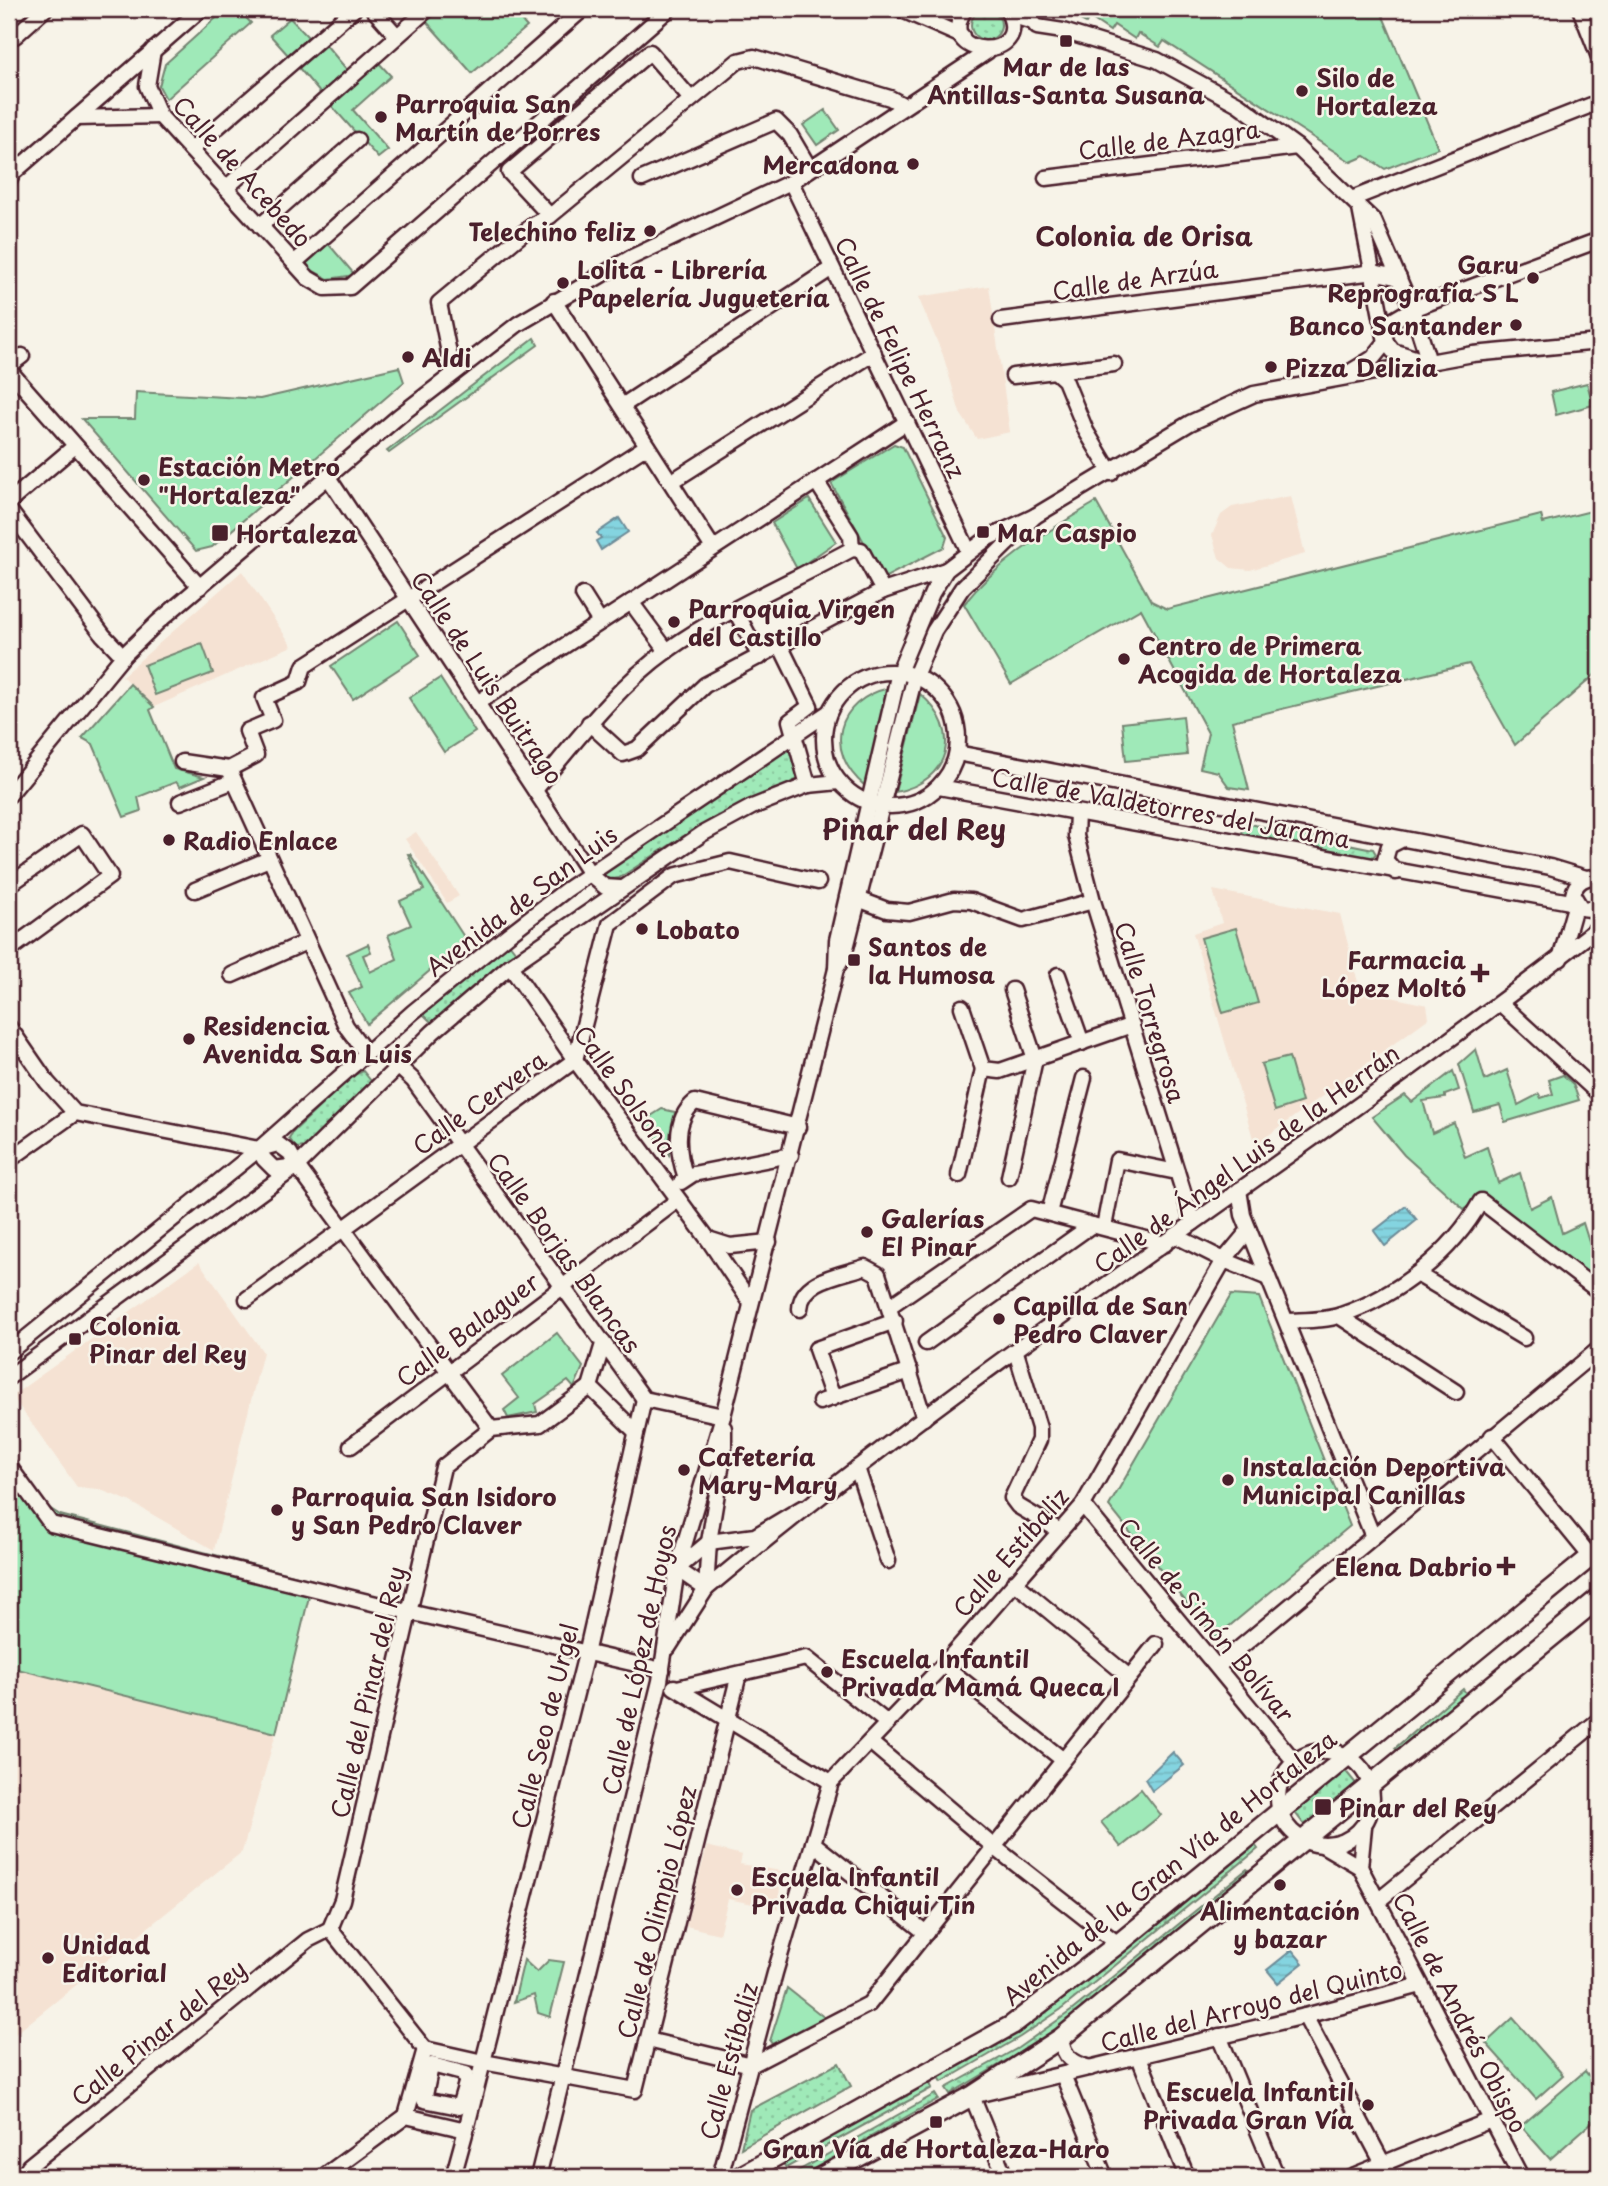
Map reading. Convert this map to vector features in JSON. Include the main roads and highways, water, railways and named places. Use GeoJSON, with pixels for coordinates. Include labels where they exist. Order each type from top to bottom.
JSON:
{"type":"FeatureCollection","features":[{"type":"Feature","properties":{"kind":"main road","name":"Avenida de la Gran Vía de Hortaleza"},"geometry":{"type":"LineString","coordinates":[[739,2177],[1012,2025],[1118,1944],[1595,1553]]}},
{"type":"Feature","properties":{"kind":"main road"},"geometry":{"type":"LineString","coordinates":[[821,2177],[972,2096],[1061,2038],[1599,1598]]}},
{"type":"Feature","properties":{"kind":"water"},"geometry":{"type":"Polygon","coordinates":[[[619,518],[628,532],[601,550],[596,541],[601,538],[597,533],[619,518]]]}},
{"type":"Feature","properties":{"kind":"water"},"geometry":{"type":"Polygon","coordinates":[[[1406,1206],[1417,1220],[1385,1246],[1374,1231],[1406,1206]]]}},
{"type":"Feature","properties":{"kind":"water"},"geometry":{"type":"Polygon","coordinates":[[[1173,1752],[1184,1765],[1152,1791],[1145,1779],[1173,1752]]]}},
{"type":"Feature","properties":{"kind":"water"},"geometry":{"type":"Polygon","coordinates":[[[1292,1950],[1303,1963],[1278,1983],[1267,1970],[1292,1950]]]}},
{"type":"Feature","properties":{"kind":"place","name":"Mar de las Antillas-Santa Susana"},"geometry":{"type":"Point","coordinates":[1066,41]}},
{"type":"Feature","properties":{"kind":"place","name":"Silo de Hortaleza"},"geometry":{"type":"Point","coordinates":[1302,91]}},
{"type":"Feature","properties":{"kind":"place","name":"Parroquia San Martín de Porres"},"geometry":{"type":"Point","coordinates":[381,117]}},
{"type":"Feature","properties":{"kind":"place","name":"Mercadona"},"geometry":{"type":"Point","coordinates":[913,164]}},
{"type":"Feature","properties":{"kind":"place","name":"Telechino feliz"},"geometry":{"type":"Point","coordinates":[650,231]}},
{"type":"Feature","properties":{"kind":"place","name":"Garu Reprografía S L"},"geometry":{"type":"Point","coordinates":[1533,278]}},
{"type":"Feature","properties":{"kind":"place","name":"Lolita - Librería Papelería Juguetería"},"geometry":{"type":"Point","coordinates":[563,283]}},
{"type":"Feature","properties":{"kind":"place","name":"Banco Santander"},"geometry":{"type":"Point","coordinates":[1516,325]}},
{"type":"Feature","properties":{"kind":"place","name":"Aldi"},"geometry":{"type":"Point","coordinates":[408,357]}},
{"type":"Feature","properties":{"kind":"place","name":"Pizza Delizia"},"geometry":{"type":"Point","coordinates":[1271,367]}},
{"type":"Feature","properties":{"kind":"place","name":"Estación Metro \"Hortaleza\""},"geometry":{"type":"Point","coordinates":[144,480]}},
{"type":"Feature","properties":{"kind":"place","name":"Mar Caspio"},"geometry":{"type":"Point","coordinates":[983,532]}},
{"type":"Feature","properties":{"kind":"place","name":"Hortaleza"},"geometry":{"type":"Point","coordinates":[220,533]}},
{"type":"Feature","properties":{"kind":"place","name":"Parroquia Virgen del Castillo"},"geometry":{"type":"Point","coordinates":[674,622]}},
{"type":"Feature","properties":{"kind":"place","name":"Centro de Primera Acogida de Hortaleza"},"geometry":{"type":"Point","coordinates":[1124,659]}},
{"type":"Feature","properties":{"kind":"place","name":"Radio Enlace"},"geometry":{"type":"Point","coordinates":[169,840]}},
{"type":"Feature","properties":{"kind":"place","name":"Lobato"},"geometry":{"type":"Point","coordinates":[642,929]}},
{"type":"Feature","properties":{"kind":"place","name":"Santos de la Humosa"},"geometry":{"type":"Point","coordinates":[854,960]}},
{"type":"Feature","properties":{"kind":"place","name":"Farmacia López Moltó"},"geometry":{"type":"Point","coordinates":[1480,973]}},
{"type":"Feature","properties":{"kind":"place","name":"Residencia Avenida San Luis"},"geometry":{"type":"Point","coordinates":[189,1039]}},
{"type":"Feature","properties":{"kind":"place","name":"Galerías El Pinar"},"geometry":{"type":"Point","coordinates":[867,1232]}},
{"type":"Feature","properties":{"kind":"place","name":"Capilla de San Pedro Claver"},"geometry":{"type":"Point","coordinates":[999,1319]}},
{"type":"Feature","properties":{"kind":"place","name":"Colonia Pinar del Rey"},"geometry":{"type":"Point","coordinates":[75,1339]}},
{"type":"Feature","properties":{"kind":"place","name":"Cafetería Mary-Mary"},"geometry":{"type":"Point","coordinates":[684,1470]}},
{"type":"Feature","properties":{"kind":"place","name":"Instalación Deportiva Municipal Canillas"},"geometry":{"type":"Point","coordinates":[1228,1480]}},
{"type":"Feature","properties":{"kind":"place","name":"Parroquia San Isidoro y San Pedro Claver"},"geometry":{"type":"Point","coordinates":[277,1510]}},
{"type":"Feature","properties":{"kind":"place","name":"Elena Dabrio"},"geometry":{"type":"Point","coordinates":[1506,1566]}},
{"type":"Feature","properties":{"kind":"place","name":"Escuela Infantil Privada Mamá Queca I"},"geometry":{"type":"Point","coordinates":[827,1672]}},
{"type":"Feature","properties":{"kind":"place","name":"Pinar del Rey"},"geometry":{"type":"Point","coordinates":[1323,1807]}},
{"type":"Feature","properties":{"kind":"place","name":"Alimentación y bazar"},"geometry":{"type":"Point","coordinates":[1280,1885]}},
{"type":"Feature","properties":{"kind":"place","name":"Escuela Infantil Privada Chiqui Tin"},"geometry":{"type":"Point","coordinates":[737,1890]}},
{"type":"Feature","properties":{"kind":"place","name":"Unidad Editorial"},"geometry":{"type":"Point","coordinates":[48,1958]}},
{"type":"Feature","properties":{"kind":"place","name":"Escuela Infantil Privada Gran Vía"},"geometry":{"type":"Point","coordinates":[1368,2105]}},
{"type":"Feature","properties":{"kind":"place","name":"Gran Vía de Hortaleza-Haro"},"geometry":{"type":"Point","coordinates":[936,2122]}},
{"type":"Feature","properties":{"kind":"district","name":"Colonia de Orisa"},"geometry":{"type":"Point","coordinates":[1144,235]}},
{"type":"Feature","properties":{"kind":"district","name":"Pinar del Rey"},"geometry":{"type":"Point","coordinates":[914,828]}}]}
